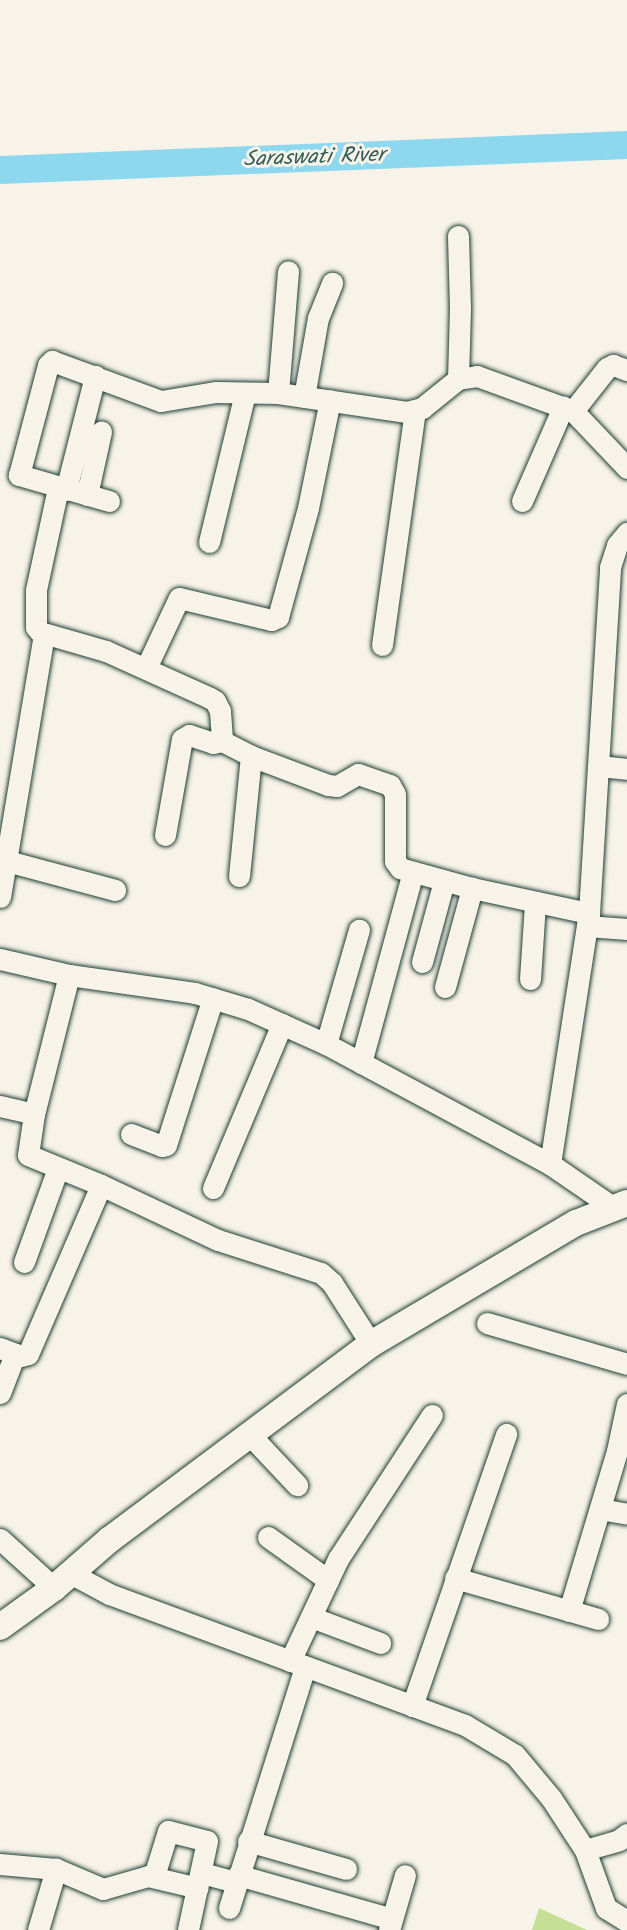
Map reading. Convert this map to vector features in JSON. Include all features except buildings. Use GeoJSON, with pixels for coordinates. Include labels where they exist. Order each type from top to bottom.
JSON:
{"type":"FeatureCollection","features":[{"type":"Feature","properties":{"kind":"main road"},"geometry":{"type":"LineString","coordinates":[[0,1627],[62,1580],[109,1540],[371,1344],[576,1223],[621,1205]]}},
{"type":"Feature","properties":{"kind":"street"},"geometry":{"type":"LineString","coordinates":[[458,236],[460,308],[458,379]]}},
{"type":"Feature","properties":{"kind":"street"},"geometry":{"type":"LineString","coordinates":[[278,393],[288,271]]}},
{"type":"Feature","properties":{"kind":"street"},"geometry":{"type":"LineString","coordinates":[[304,397],[318,318],[332,283]]}},
{"type":"Feature","properties":{"kind":"street"},"geometry":{"type":"LineString","coordinates":[[109,501],[19,475],[48,365],[56,362],[161,401],[216,392],[278,393],[407,412],[415,411],[458,379],[477,376],[568,409],[627,468]]}},
{"type":"Feature","properties":{"kind":"street"},"geometry":{"type":"LineString","coordinates":[[522,501],[568,409],[607,368],[613,365],[627,370]]}},
{"type":"Feature","properties":{"kind":"street"},"geometry":{"type":"LineString","coordinates":[[95,376],[62,489],[35,598],[36,627],[44,635],[93,646],[215,701],[220,711],[222,741]]}},
{"type":"Feature","properties":{"kind":"street"},"geometry":{"type":"LineString","coordinates":[[209,542],[245,393]]}},
{"type":"Feature","properties":{"kind":"street"},"geometry":{"type":"LineString","coordinates":[[146,668],[179,598],[271,620],[278,617],[308,507],[330,400]]}},
{"type":"Feature","properties":{"kind":"street"},"geometry":{"type":"LineString","coordinates":[[382,645],[415,411]]}},
{"type":"Feature","properties":{"kind":"street"},"geometry":{"type":"LineString","coordinates":[[87,495],[101,432]]}},
{"type":"Feature","properties":{"kind":"street"},"geometry":{"type":"LineString","coordinates":[[549,1164],[588,920],[610,567],[617,545],[627,533]]}},
{"type":"Feature","properties":{"kind":"street"},"geometry":{"type":"LineString","coordinates":[[0,897],[44,635]]}},
{"type":"Feature","properties":{"kind":"street"},"geometry":{"type":"LineString","coordinates":[[165,835],[182,739],[189,735],[213,743],[222,741],[251,756],[328,785],[338,786],[358,774],[390,785],[395,794],[395,861],[400,868],[627,929]]}},
{"type":"Feature","properties":{"kind":"street"},"geometry":{"type":"LineString","coordinates":[[239,876],[251,756]]}},
{"type":"Feature","properties":{"kind":"street"},"geometry":{"type":"LineString","coordinates":[[599,766],[627,769]]}},
{"type":"Feature","properties":{"kind":"street"},"geometry":{"type":"LineString","coordinates":[[7,861],[114,890]]}},
{"type":"Feature","properties":{"kind":"street"},"geometry":{"type":"LineString","coordinates":[[361,1063],[413,872]]}},
{"type":"Feature","properties":{"kind":"street"},"geometry":{"type":"LineString","coordinates":[[422,962],[444,881]]}},
{"type":"Feature","properties":{"kind":"street"},"geometry":{"type":"LineString","coordinates":[[445,987],[472,888]]}},
{"type":"Feature","properties":{"kind":"street"},"geometry":{"type":"LineString","coordinates":[[530,979],[535,903]]}},
{"type":"Feature","properties":{"kind":"street"},"geometry":{"type":"LineString","coordinates":[[326,1044],[359,930]]}},
{"type":"Feature","properties":{"kind":"street"},"geometry":{"type":"LineString","coordinates":[[0,959],[69,975],[213,998],[282,1024],[326,1044],[621,1205]]}},
{"type":"Feature","properties":{"kind":"street"},"geometry":{"type":"LineString","coordinates":[[69,975],[34,1114],[27,1154],[218,1240],[321,1273],[332,1283],[371,1344]]}},
{"type":"Feature","properties":{"kind":"street"},"geometry":{"type":"LineString","coordinates":[[131,1134],[162,1146],[166,1145],[213,998]]}},
{"type":"Feature","properties":{"kind":"street"},"geometry":{"type":"LineString","coordinates":[[213,1188],[282,1024]]}},
{"type":"Feature","properties":{"kind":"street"},"geometry":{"type":"LineString","coordinates":[[0,1106],[34,1114]]}},
{"type":"Feature","properties":{"kind":"street"},"geometry":{"type":"LineString","coordinates":[[24,1262],[58,1168]]}},
{"type":"Feature","properties":{"kind":"street"},"geometry":{"type":"LineString","coordinates":[[0,1393],[8,1351],[28,1354],[100,1185]]}},
{"type":"Feature","properties":{"kind":"street"},"geometry":{"type":"LineString","coordinates":[[487,1323],[627,1364]]}},
{"type":"Feature","properties":{"kind":"street"},"geometry":{"type":"LineString","coordinates":[[569,1611],[617,1451],[626,1411]]}},
{"type":"Feature","properties":{"kind":"street"},"geometry":{"type":"LineString","coordinates":[[229,1908],[311,1617],[343,1551],[432,1416]]}},
{"type":"Feature","properties":{"kind":"street"},"geometry":{"type":"LineString","coordinates":[[412,1706],[506,1434]]}},
{"type":"Feature","properties":{"kind":"street"},"geometry":{"type":"LineString","coordinates":[[250,1435],[297,1485]]}},
{"type":"Feature","properties":{"kind":"street"},"geometry":{"type":"LineString","coordinates":[[600,1509],[627,1514]]}},
{"type":"Feature","properties":{"kind":"street"},"geometry":{"type":"LineString","coordinates":[[268,1537],[328,1580]]}},
{"type":"Feature","properties":{"kind":"street"},"geometry":{"type":"LineString","coordinates":[[0,1539],[62,1580],[109,1594],[465,1725],[515,1755],[551,1798],[585,1850],[606,1908],[627,1921]]}},
{"type":"Feature","properties":{"kind":"street"},"geometry":{"type":"LineString","coordinates":[[455,1578],[598,1619]]}},
{"type":"Feature","properties":{"kind":"street"},"geometry":{"type":"LineString","coordinates":[[311,1617],[380,1644]]}},
{"type":"Feature","properties":{"kind":"street"},"geometry":{"type":"LineString","coordinates":[[154,1876],[170,1831],[207,1841],[188,1930]]}},
{"type":"Feature","properties":{"kind":"street"},"geometry":{"type":"LineString","coordinates":[[585,1850],[619,1840],[627,1834]]}},
{"type":"Feature","properties":{"kind":"street"},"geometry":{"type":"LineString","coordinates":[[248,1841],[346,1869]]}},
{"type":"Feature","properties":{"kind":"street"},"geometry":{"type":"LineString","coordinates":[[0,1864],[56,1869],[103,1889],[154,1876],[200,1880],[237,1879],[391,1924],[405,1875]]}},
{"type":"Feature","properties":{"kind":"street"},"geometry":{"type":"LineString","coordinates":[[38,1930],[56,1869]]}},
{"type":"Feature","properties":{"kind":"green space"},"geometry":{"type":"Polygon","coordinates":[[[539,1908],[587,1930],[532,1930],[539,1908]]]}},
{"type":"Feature","properties":{"kind":"waterway","name":"Saraswati River"},"geometry":{"type":"LineString","coordinates":[[0,170],[627,145]]}}]}
